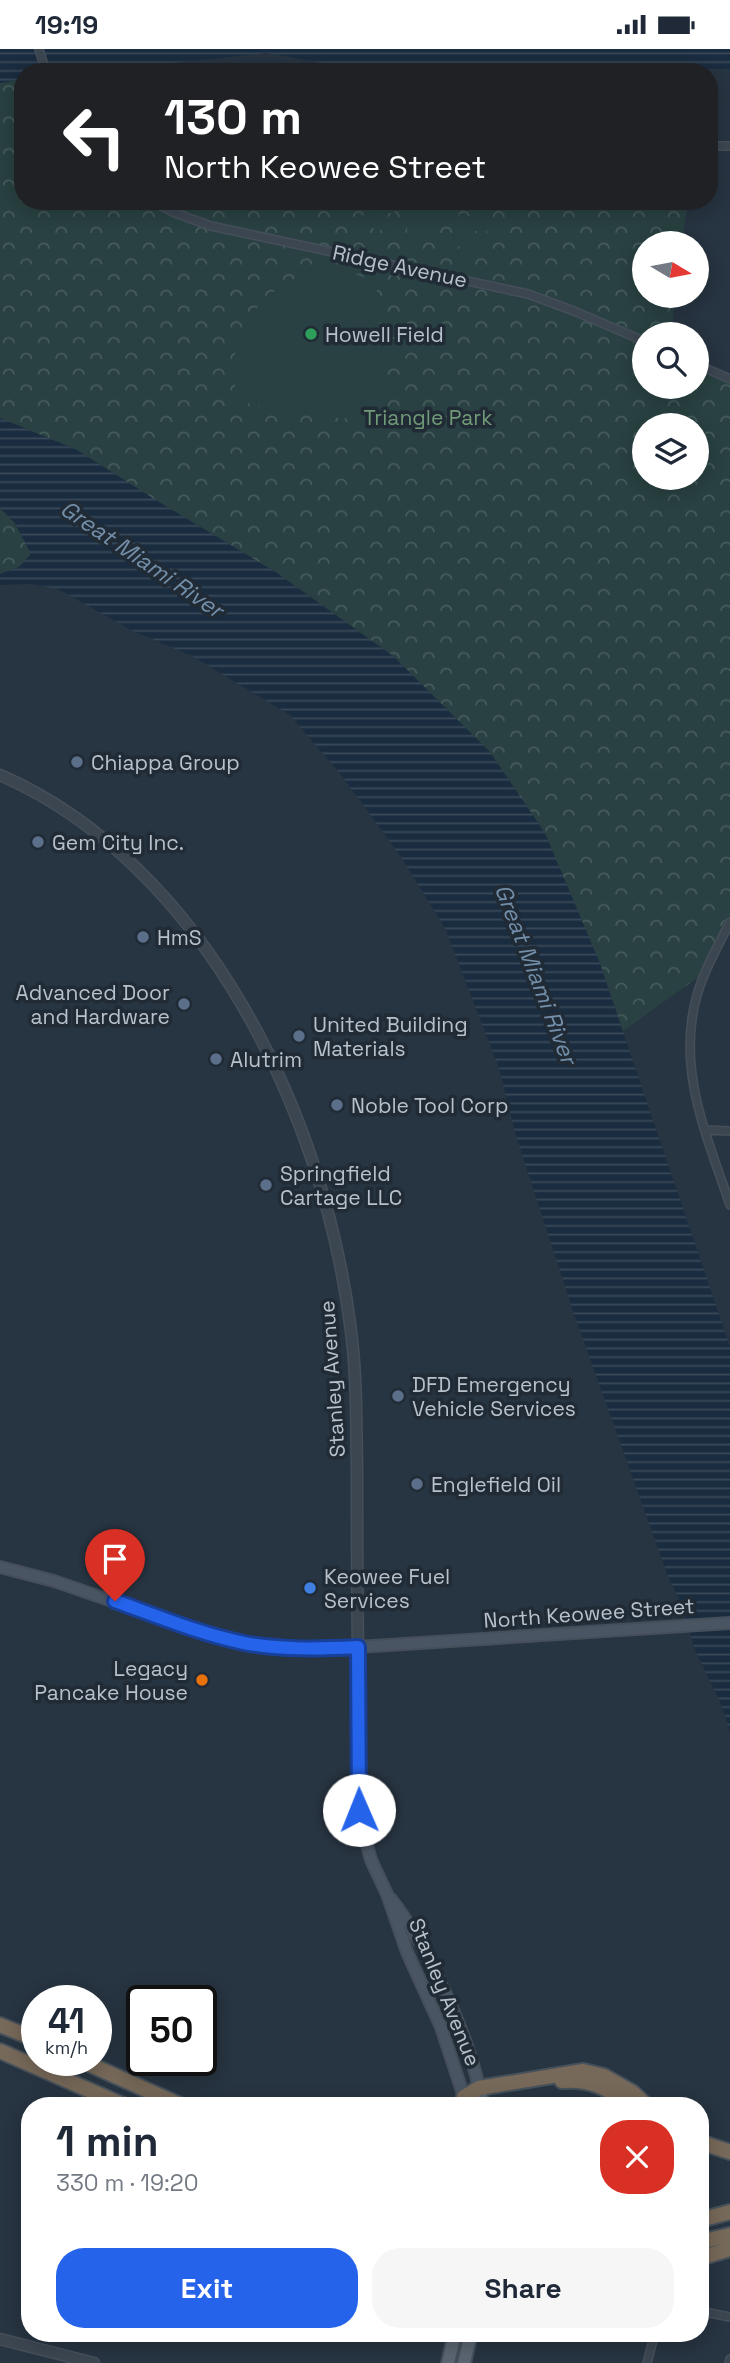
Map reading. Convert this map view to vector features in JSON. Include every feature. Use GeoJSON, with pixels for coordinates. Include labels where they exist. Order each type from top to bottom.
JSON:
{"type":"FeatureCollection","features":[{"type":"Feature","properties":{"kind":"highway"},"geometry":{"type":"LineString","coordinates":[[0,2025],[21,2034]]}},
{"type":"Feature","properties":{"kind":"highway"},"geometry":{"type":"LineString","coordinates":[[0,2051],[105,2097]]}},
{"type":"Feature","properties":{"kind":"highway"},"geometry":{"type":"LineString","coordinates":[[481,2097],[583,2071],[604,2076],[637,2097]]}},
{"type":"Feature","properties":{"kind":"highway"},"geometry":{"type":"LineString","coordinates":[[112,2074],[162,2097]]}},
{"type":"Feature","properties":{"kind":"highway"},"geometry":{"type":"LineString","coordinates":[[481,2097],[566,2081],[592,2083],[611,2090],[618,2097]]}},
{"type":"Feature","properties":{"kind":"highway"},"geometry":{"type":"LineString","coordinates":[[709,2145],[730,2153]]}},
{"type":"Feature","properties":{"kind":"highway"},"geometry":{"type":"LineString","coordinates":[[709,2218],[730,2212]]}},
{"type":"Feature","properties":{"kind":"highway"},"geometry":{"type":"LineString","coordinates":[[709,2240],[730,2235]]}},
{"type":"Feature","properties":{"kind":"highway"},"geometry":{"type":"LineString","coordinates":[[709,2255],[730,2249]]}},
{"type":"Feature","properties":{"kind":"main road","name":"North Keowee Street"},"geometry":{"type":"LineString","coordinates":[[0,1567],[54,1581],[195,1630],[244,1643],[297,1649],[730,1623]]}},
{"type":"Feature","properties":{"kind":"main road","name":"Stanley Avenue"},"geometry":{"type":"LineString","coordinates":[[358,1647],[359,1810],[371,1860],[387,1894],[407,1952],[441,2027],[464,2097]]}},
{"type":"Feature","properties":{"kind":"main road","name":"Stanley Avenue"},"geometry":{"type":"LineString","coordinates":[[387,1894],[404,1915],[447,2000],[468,2051],[481,2097]]}},
{"type":"Feature","properties":{"kind":"main road"},"geometry":{"type":"LineString","coordinates":[[448,2363],[453,2342]]}},
{"type":"Feature","properties":{"kind":"main road"},"geometry":{"type":"LineString","coordinates":[[464,2363],[469,2342]]}},
{"type":"Feature","properties":{"kind":"street","name":"Ridge Avenue"},"geometry":{"type":"LineString","coordinates":[[171,210],[223,229],[528,294],[632,336]]}},
{"type":"Feature","properties":{"kind":"street"},"geometry":{"type":"LineString","coordinates":[[709,370],[730,379]]}},
{"type":"Feature","properties":{"kind":"street","name":"Stanley Avenue"},"geometry":{"type":"LineString","coordinates":[[0,775],[40,794],[85,824],[138,870],[170,905],[202,945],[239,1003],[263,1045],[301,1130],[332,1226],[346,1290],[351,1332],[356,1416],[358,1647]]}},
{"type":"Feature","properties":{"kind":"street"},"geometry":{"type":"LineString","coordinates":[[730,922],[701,983],[689,1033],[692,1086],[730,1205]]}},
{"type":"Feature","properties":{"kind":"street"},"geometry":{"type":"LineString","coordinates":[[705,1130],[730,1131]]}},
{"type":"Feature","properties":{"kind":"street"},"geometry":{"type":"LineString","coordinates":[[709,2313],[730,2317]]}},
{"type":"Feature","properties":{"kind":"street"},"geometry":{"type":"LineString","coordinates":[[0,2339],[94,2363]]}},
{"type":"Feature","properties":{"kind":"street"},"geometry":{"type":"LineString","coordinates":[[647,2363],[653,2342]]}},
{"type":"Feature","properties":{"kind":"green space","name":"Triangle Park"},"geometry":{"type":"Polygon","coordinates":[[[14,81],[14,210],[687,210],[684,231],[632,231],[632,308],[674,308],[673,322],[632,322],[632,399],[709,399],[709,369],[730,379],[730,922],[704,973],[623,1031],[599,961],[490,752],[393,656],[277,573],[77,450],[0,418],[0,83],[14,81]]]}},
{"type":"Feature","properties":{"kind":"green space"},"geometry":{"type":"Polygon","coordinates":[[[377,210],[395,210],[394,214],[377,210]]]}},
{"type":"Feature","properties":{"kind":"green space"},"geometry":{"type":"Polygon","coordinates":[[[412,210],[443,210],[440,223],[410,217],[412,210]]]}},
{"type":"Feature","properties":{"kind":"green space"},"geometry":{"type":"Polygon","coordinates":[[[465,210],[490,210],[489,215],[465,210]]]}},
{"type":"Feature","properties":{"kind":"green space"},"geometry":{"type":"Polygon","coordinates":[[[364,212],[394,218],[391,232],[361,226],[364,212]]]}},
{"type":"Feature","properties":{"kind":"green space"},"geometry":{"type":"Polygon","coordinates":[[[459,214],[488,220],[486,233],[456,227],[459,214]]]}},
{"type":"Feature","properties":{"kind":"green space"},"geometry":{"type":"Polygon","coordinates":[[[409,222],[439,228],[436,242],[406,235],[409,222]]]}},
{"type":"Feature","properties":{"kind":"green space"},"geometry":{"type":"Polygon","coordinates":[[[455,232],[484,238],[482,251],[452,245],[455,232]]]}},
{"type":"Feature","properties":{"kind":"green space","name":"Howell Field"},"geometry":{"type":"Polygon","coordinates":[[[326,269],[376,281],[383,365],[381,412],[373,420],[320,417],[241,402],[236,386],[233,374],[236,351],[250,317],[275,291],[290,281],[326,269]]]}},
{"type":"Feature","properties":{"kind":"green space"},"geometry":{"type":"Polygon","coordinates":[[[0,508],[15,523],[31,554],[19,567],[0,574],[0,508]]]}},
{"type":"Feature","properties":{"kind":"water"},"geometry":{"type":"Polygon","coordinates":[[[0,49],[730,49],[730,69],[718,69],[718,63],[323,63],[267,53],[171,63],[14,63],[14,81],[0,83],[0,49]]]}},
{"type":"Feature","properties":{"kind":"water","name":"Great Miami River"},"geometry":{"type":"Polygon","coordinates":[[[0,418],[77,450],[277,573],[393,656],[490,752],[545,833],[599,961],[730,1347],[730,1732],[721,1704],[694,1648],[683,1607],[669,1579],[575,1317],[516,1136],[499,1068],[445,928],[401,857],[342,776],[290,715],[192,656],[131,630],[58,589],[31,584],[0,585],[0,574],[19,567],[31,554],[15,523],[0,508],[0,418]]]}},
{"type":"Feature","properties":{"kind":"place","name":"Howell Field"},"geometry":{"type":"Point","coordinates":[311,334]}},
{"type":"Feature","properties":{"kind":"place","name":"Chiappa Group"},"geometry":{"type":"Point","coordinates":[77,762]}},
{"type":"Feature","properties":{"kind":"place","name":"Gem City Inc."},"geometry":{"type":"Point","coordinates":[38,842]}},
{"type":"Feature","properties":{"kind":"place","name":"HmS"},"geometry":{"type":"Point","coordinates":[143,937]}},
{"type":"Feature","properties":{"kind":"place","name":"Advanced Door and Hardware"},"geometry":{"type":"Point","coordinates":[184,1004]}},
{"type":"Feature","properties":{"kind":"place","name":"United Building Materials"},"geometry":{"type":"Point","coordinates":[299,1036]}},
{"type":"Feature","properties":{"kind":"place","name":"Alutrim"},"geometry":{"type":"Point","coordinates":[216,1059]}},
{"type":"Feature","properties":{"kind":"place","name":"Noble Tool Corp"},"geometry":{"type":"Point","coordinates":[337,1105]}},
{"type":"Feature","properties":{"kind":"place","name":"Springfield Cartage LLC"},"geometry":{"type":"Point","coordinates":[266,1185]}},
{"type":"Feature","properties":{"kind":"place","name":"DFD Emergency Vehicle Services"},"geometry":{"type":"Point","coordinates":[398,1396]}},
{"type":"Feature","properties":{"kind":"place","name":"Englefield Oil"},"geometry":{"type":"Point","coordinates":[417,1484]}},
{"type":"Feature","properties":{"kind":"place","name":"Keowee Fuel Services"},"geometry":{"type":"Point","coordinates":[310,1588]}},
{"type":"Feature","properties":{"kind":"place","name":"Legacy Pancake House"},"geometry":{"type":"Point","coordinates":[202,1680]}},
{"type":"Feature","properties":{"kind":"route"},"geometry":{"type":"LineString","coordinates":[[115,1601],[195,1630],[244,1643],[297,1649],[358,1647],[359,1810]]}}]}
